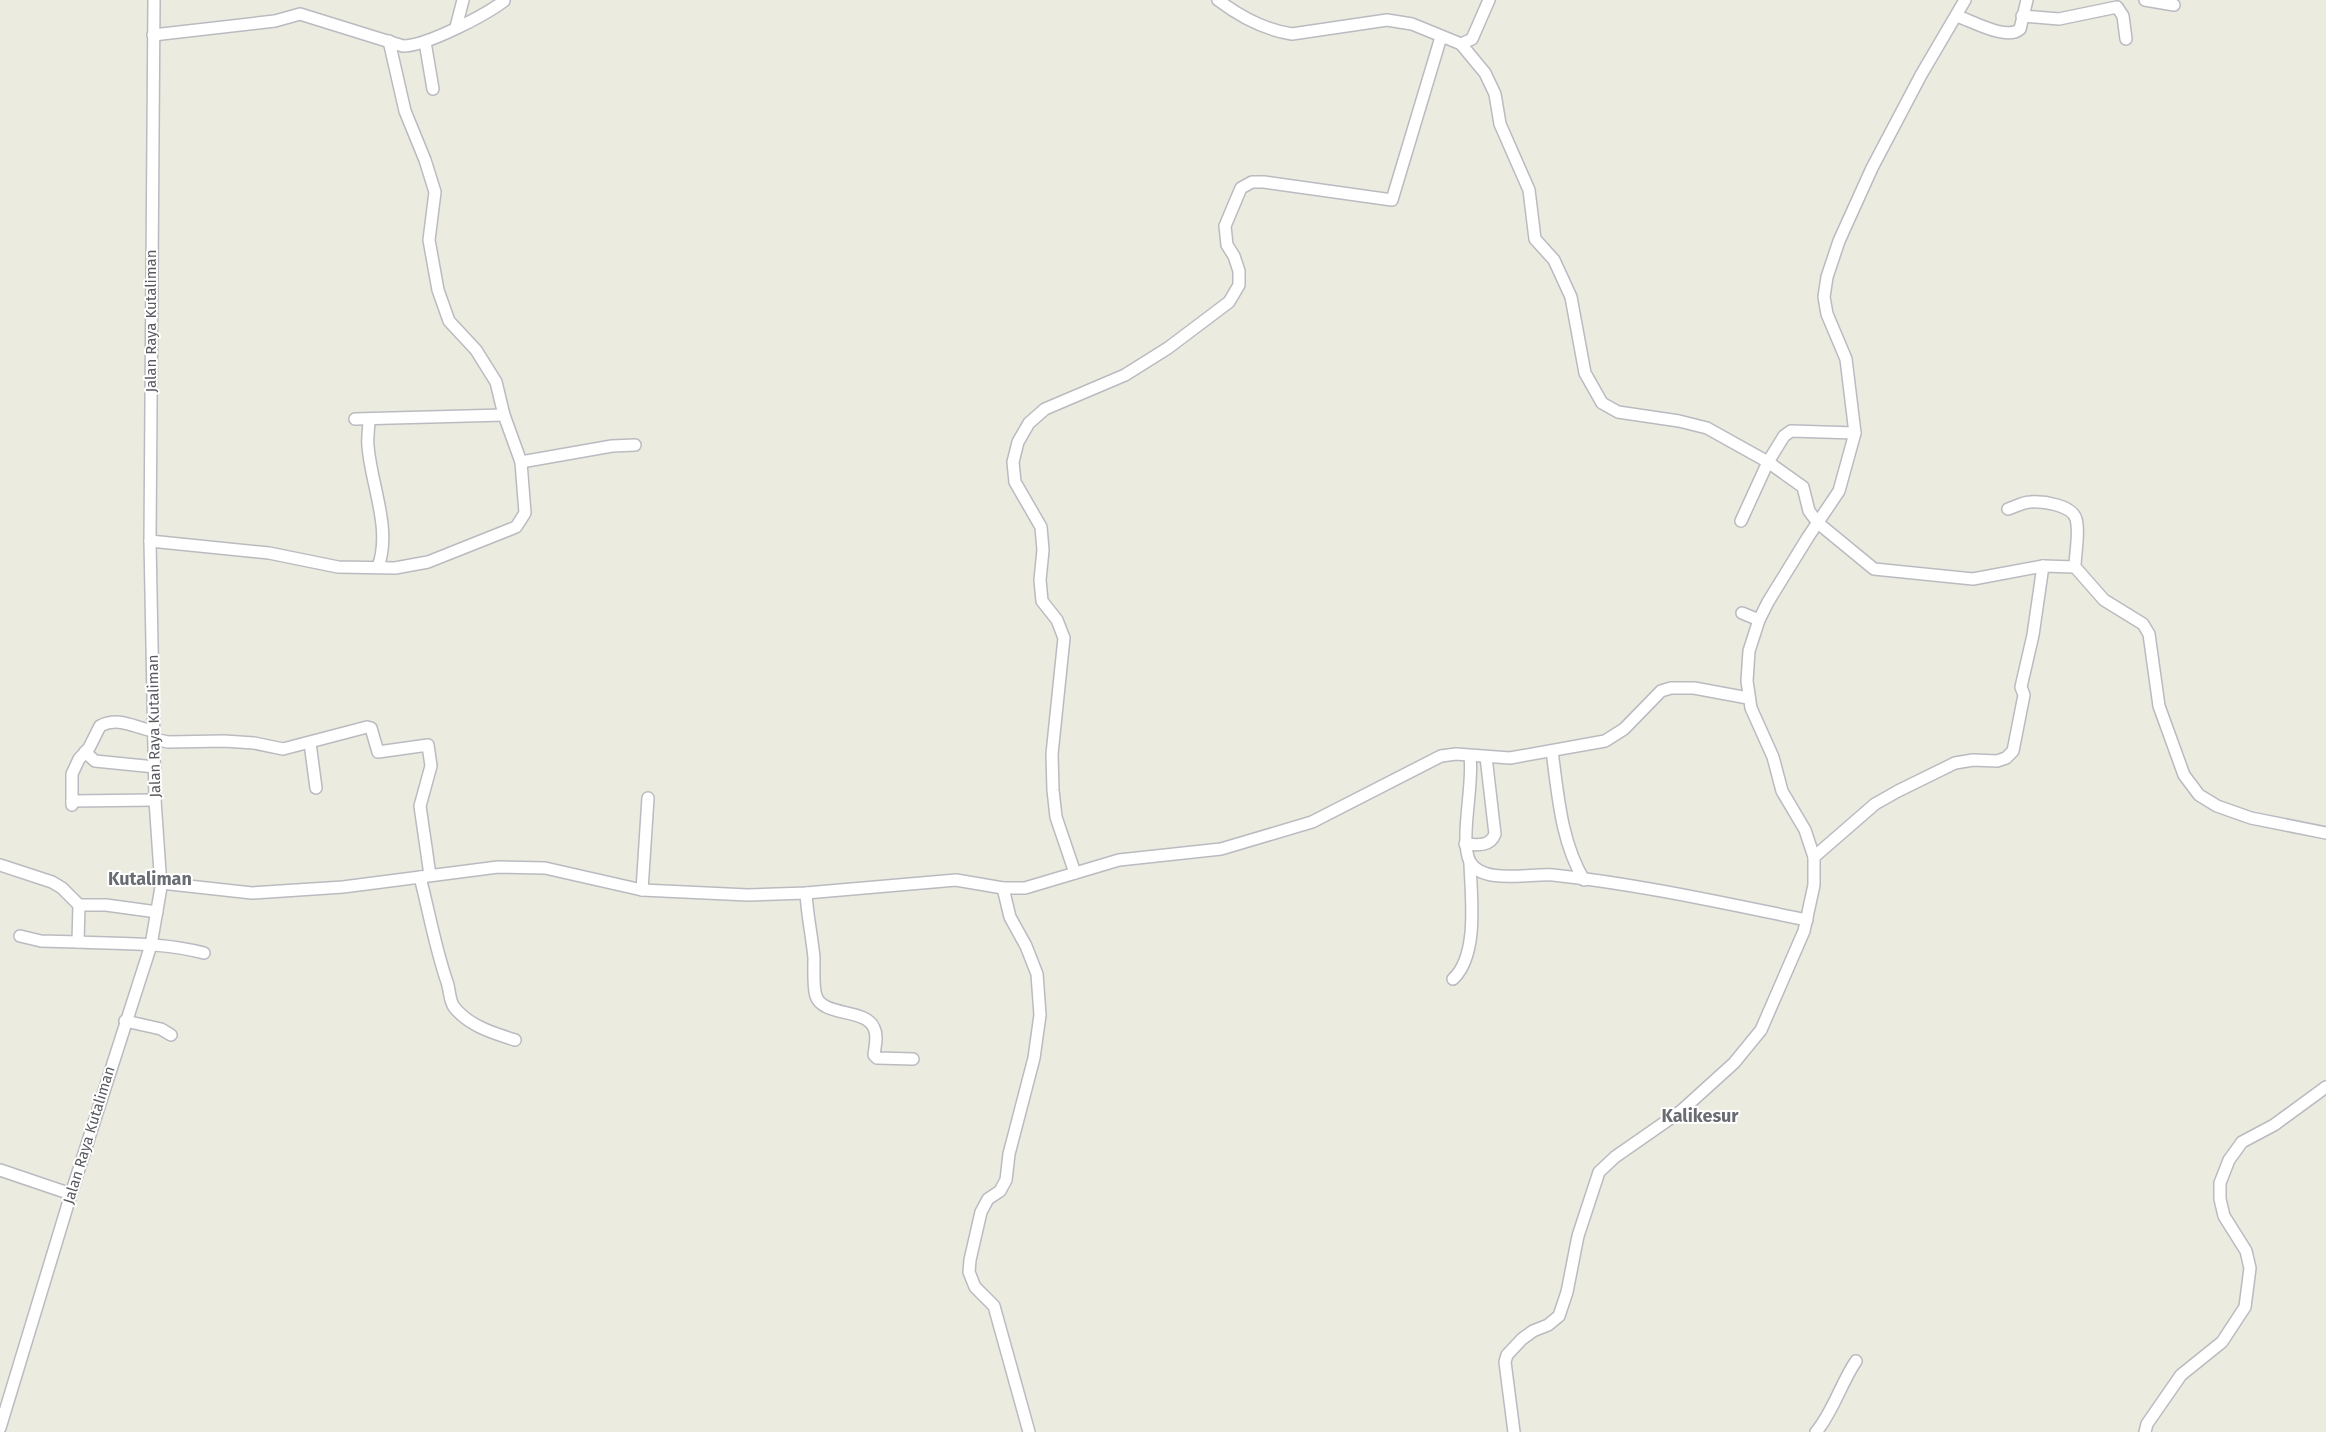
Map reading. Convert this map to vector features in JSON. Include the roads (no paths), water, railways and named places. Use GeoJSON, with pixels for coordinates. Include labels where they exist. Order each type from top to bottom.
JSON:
{"type":"FeatureCollection","features":[{"type":"Feature","properties":{"kind":"street","name":"Jalan Raya Kutaliman"},"geometry":{"type":"LineString","coordinates":[[0,1428],[71,1194],[150,945],[161,883],[155,800],[150,541],[154,0]]}},
{"type":"Feature","properties":{"kind":"street"},"geometry":{"type":"LineString","coordinates":[[456,27],[463,0]]}},
{"type":"Feature","properties":{"kind":"street"},"geometry":{"type":"LineString","coordinates":[[1218,0],[1256,23],[1276,32],[1292,34],[1387,20],[1412,24],[1461,44],[1466,44],[1472,39],[1489,0]]}},
{"type":"Feature","properties":{"kind":"street"},"geometry":{"type":"LineString","coordinates":[[1514,1432],[1505,1370],[1507,1355],[1532,1331],[1548,1325],[1559,1316],[1567,1292],[1578,1236],[1599,1172],[1616,1157],[1681,1111],[1734,1063],[1760,1030],[1807,920],[1814,885],[1814,857],[1805,830],[1782,791],[1773,757],[1756,723],[1748,698],[1747,681],[1750,651],[1759,620],[1798,552],[1839,491],[1855,433],[1846,359],[1827,314],[1824,297],[1827,277],[1839,241],[1872,168],[1921,75],[1965,0]]}},
{"type":"Feature","properties":{"kind":"street"},"geometry":{"type":"LineString","coordinates":[[1957,16],[2006,34],[2013,33],[2020,29],[2027,0]]}},
{"type":"Feature","properties":{"kind":"street"},"geometry":{"type":"LineString","coordinates":[[2145,0],[2174,6]]}},
{"type":"Feature","properties":{"kind":"street"},"geometry":{"type":"LineString","coordinates":[[153,35],[275,21],[300,14],[402,46],[413,46],[456,27],[504,1]]}},
{"type":"Feature","properties":{"kind":"street"},"geometry":{"type":"LineString","coordinates":[[2022,16],[2059,19],[2116,7],[2122,16],[2126,39]]}},
{"type":"Feature","properties":{"kind":"street"},"geometry":{"type":"LineString","coordinates":[[1075,873],[1056,817],[1053,790],[1052,754],[1064,638],[1057,620],[1042,600],[1040,580],[1043,550],[1041,527],[1015,482],[1013,462],[1018,442],[1029,423],[1044,409],[1124,375],[1168,348],[1229,302],[1239,285],[1239,271],[1234,256],[1227,245],[1225,226],[1241,188],[1252,182],[1264,182],[1392,200],[1441,37]]}},
{"type":"Feature","properties":{"kind":"street"},"geometry":{"type":"LineString","coordinates":[[150,541],[270,553],[338,567],[395,568],[428,562],[516,527],[525,513],[521,462],[504,415],[496,382],[476,350],[450,321],[438,290],[429,240],[435,192],[406,111],[389,41]]}},
{"type":"Feature","properties":{"kind":"street"},"geometry":{"type":"LineString","coordinates":[[425,42],[433,89]]}},
{"type":"Feature","properties":{"kind":"street"},"geometry":{"type":"LineString","coordinates":[[1461,44],[1485,73],[1496,94],[1500,124],[1529,190],[1536,239],[1554,260],[1571,297],[1586,373],[1602,403],[1618,412],[1679,421],[1708,428],[1768,462],[1803,487],[1809,512],[1818,523],[1874,569],[1884,572],[1973,579],[2043,566],[2075,567]]}},
{"type":"Feature","properties":{"kind":"street"},"geometry":{"type":"LineString","coordinates":[[355,419],[504,415]]}},
{"type":"Feature","properties":{"kind":"street"},"geometry":{"type":"LineString","coordinates":[[369,419],[368,446],[380,511],[383,553],[378,568]]}},
{"type":"Feature","properties":{"kind":"street"},"geometry":{"type":"LineString","coordinates":[[1741,521],[1768,462],[1784,436],[1791,431],[1855,433]]}},
{"type":"Feature","properties":{"kind":"street"},"geometry":{"type":"LineString","coordinates":[[521,462],[612,446],[635,445]]}},
{"type":"Feature","properties":{"kind":"street"},"geometry":{"type":"LineString","coordinates":[[2008,509],[2029,501],[2048,503],[2069,510],[2076,518],[2075,567],[2104,600],[2143,624],[2149,634],[2159,706],[2184,775],[2199,795],[2217,806],[2251,818],[2326,834]]}},
{"type":"Feature","properties":{"kind":"street"},"geometry":{"type":"LineString","coordinates":[[1814,857],[1875,804],[1898,791],[1955,763],[1973,760],[1997,761],[2006,758],[2013,751],[2024,695],[2021,687],[2033,635],[2043,566]]}},
{"type":"Feature","properties":{"kind":"street"},"geometry":{"type":"LineString","coordinates":[[1742,612],[1759,620]]}},
{"type":"Feature","properties":{"kind":"street"},"geometry":{"type":"LineString","coordinates":[[161,883],[252,893],[343,887],[498,867],[546,868],[642,890],[748,895],[806,893],[956,880],[1003,888],[1025,888],[1119,860],[1221,849],[1312,822],[1433,759],[1449,754],[1470,757],[1510,758],[1605,741],[1624,730],[1661,691],[1688,687],[1748,698]]}},
{"type":"Feature","properties":{"kind":"street"},"geometry":{"type":"LineString","coordinates":[[155,800],[72,803],[72,774],[79,759],[100,726],[106,722],[119,720],[168,742],[224,740],[254,743],[283,749],[367,727],[371,728],[378,752],[428,744],[431,766],[420,806],[425,876],[435,949],[454,1007],[472,1023],[486,1031],[515,1040]]}},
{"type":"Feature","properties":{"kind":"street"},"geometry":{"type":"LineString","coordinates":[[310,743],[316,788]]}},
{"type":"Feature","properties":{"kind":"street"},"geometry":{"type":"LineString","coordinates":[[1552,751],[1561,818],[1574,864],[1584,880]]}},
{"type":"Feature","properties":{"kind":"street"},"geometry":{"type":"LineString","coordinates":[[85,752],[95,761],[154,767]]}},
{"type":"Feature","properties":{"kind":"street"},"geometry":{"type":"LineString","coordinates":[[1453,979],[1462,971],[1468,954],[1472,911],[1470,863],[1465,844],[1472,770],[1470,757]]}},
{"type":"Feature","properties":{"kind":"street"},"geometry":{"type":"LineString","coordinates":[[1465,844],[1487,844],[1493,840],[1495,834],[1486,757]]}},
{"type":"Feature","properties":{"kind":"street"},"geometry":{"type":"LineString","coordinates":[[642,890],[648,798]]}},
{"type":"Feature","properties":{"kind":"street"},"geometry":{"type":"LineString","coordinates":[[1470,863],[1480,871],[1491,876],[1551,875],[1688,896],[1807,920]]}},
{"type":"Feature","properties":{"kind":"street"},"geometry":{"type":"LineString","coordinates":[[0,865],[52,882],[62,888],[79,904],[106,905],[157,912]]}},
{"type":"Feature","properties":{"kind":"street"},"geometry":{"type":"LineString","coordinates":[[1003,888],[1010,917],[1026,946],[1037,974],[1040,1015],[1034,1058],[1008,1154],[1006,1180],[1000,1191],[988,1199],[981,1212],[969,1272],[975,1286],[994,1306],[1029,1432]]}},
{"type":"Feature","properties":{"kind":"street"},"geometry":{"type":"LineString","coordinates":[[806,893],[807,919],[813,955],[815,995],[820,1003],[868,1020],[874,1026],[876,1034],[874,1055],[877,1058],[913,1059]]}},
{"type":"Feature","properties":{"kind":"street"},"geometry":{"type":"LineString","coordinates":[[78,942],[79,904]]}},
{"type":"Feature","properties":{"kind":"street"},"geometry":{"type":"LineString","coordinates":[[20,936],[41,941],[110,942],[150,945],[204,953]]}},
{"type":"Feature","properties":{"kind":"street"},"geometry":{"type":"LineString","coordinates":[[125,1021],[160,1030],[170,1035]]}},
{"type":"Feature","properties":{"kind":"street"},"geometry":{"type":"LineString","coordinates":[[2145,1432],[2147,1424],[2181,1375],[2222,1342],[2245,1307],[2250,1282],[2248,1259],[2246,1251],[2224,1216],[2220,1199],[2220,1183],[2229,1160],[2242,1142],[2274,1124],[2326,1087]]}},
{"type":"Feature","properties":{"kind":"street"},"geometry":{"type":"LineString","coordinates":[[0,1170],[71,1194]]}},
{"type":"Feature","properties":{"kind":"street"},"geometry":{"type":"LineString","coordinates":[[1816,1432],[1822,1425],[1843,1380],[1856,1361]]}},
{"type":"Feature","properties":{"kind":"district","name":"Kutaliman"},"geometry":{"type":"Point","coordinates":[150,879]}},
{"type":"Feature","properties":{"kind":"district","name":"Kalikesur"},"geometry":{"type":"Point","coordinates":[1700,1116]}}]}
